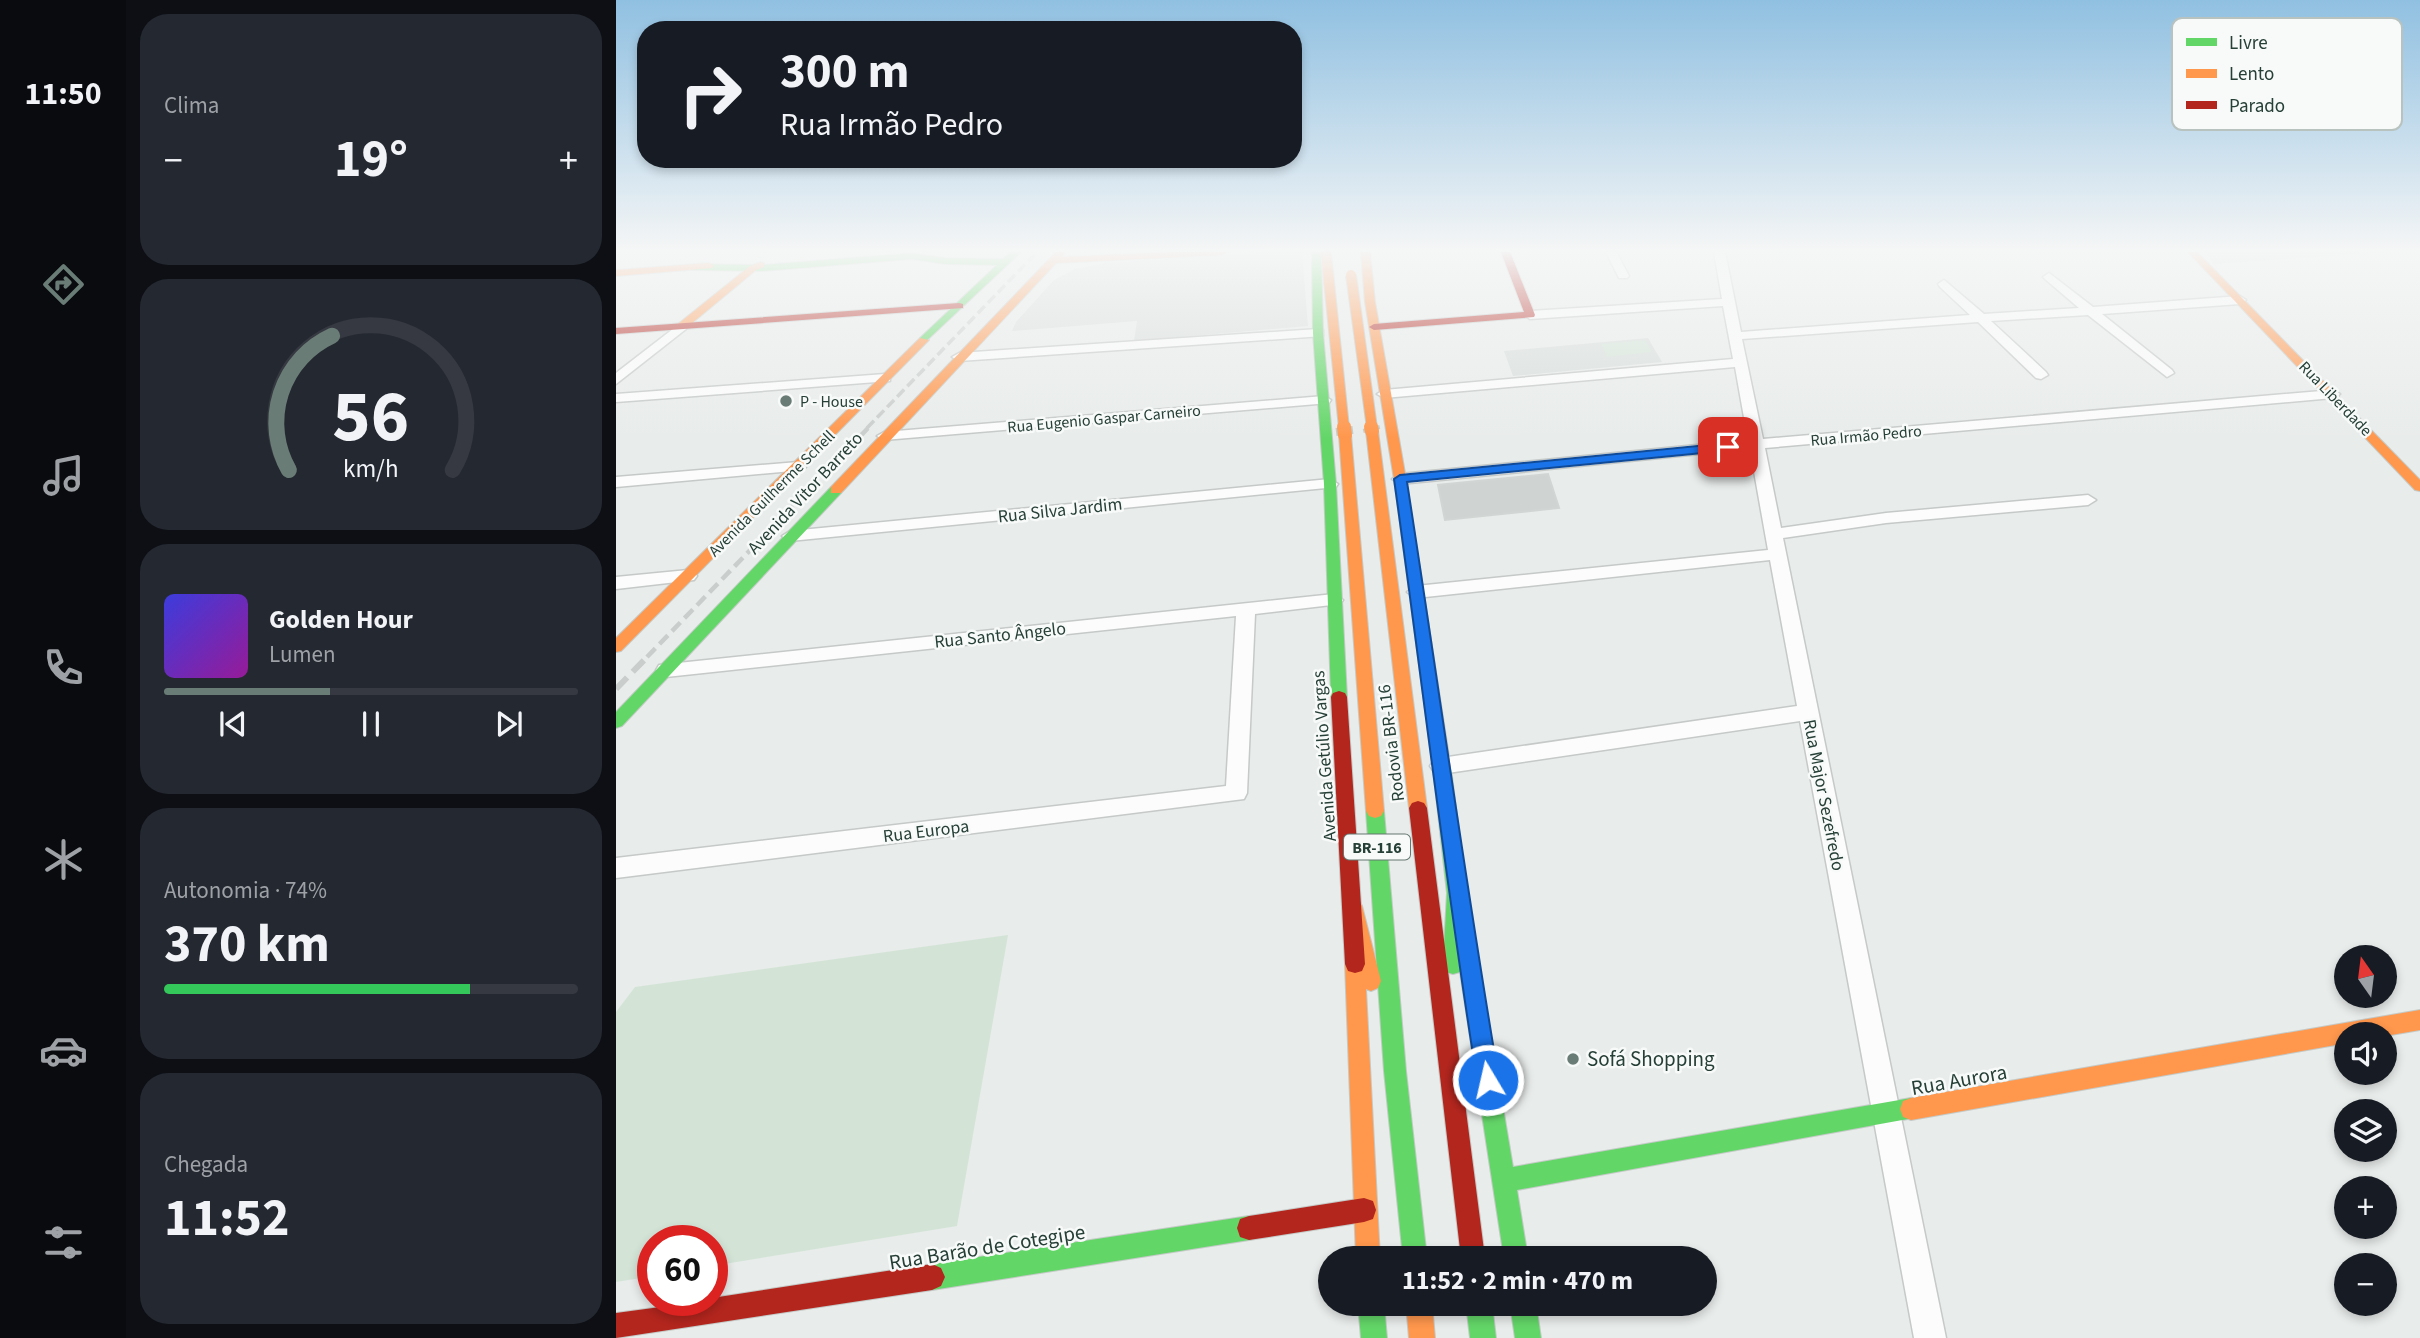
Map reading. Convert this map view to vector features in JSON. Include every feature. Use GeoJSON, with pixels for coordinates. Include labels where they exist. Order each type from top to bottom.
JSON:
{"type":"FeatureCollection","features":[{"type":"Feature","properties":{"kind":"main road"},"geometry":{"type":"LineString","coordinates":[[682,326],[696,314]]}},
{"type":"Feature","properties":{"kind":"main road"},"geometry":{"type":"LineString","coordinates":[[616,331],[842,314]]}},
{"type":"Feature","properties":{"kind":"main road","name":"Avenida Guilherme Schell"},"geometry":{"type":"LineString","coordinates":[[616,647],[950,314]]}},
{"type":"Feature","properties":{"kind":"main road","name":"Avenida Vitor Barreto"},"geometry":{"type":"LineString","coordinates":[[616,722],[1001,314]]}},
{"type":"Feature","properties":{"kind":"main road","name":"Avenida Getúlio Vargas"},"geometry":{"type":"LineString","coordinates":[[1318,314],[1330,484],[1367,1246]]}},
{"type":"Feature","properties":{"kind":"main road","name":"Rodovia BR-116"},"geometry":{"type":"LineString","coordinates":[[1327,314],[1345,435],[1395,1071],[1414,1246]]}},
{"type":"Feature","properties":{"kind":"main road","name":"Rodovia BR-116"},"geometry":{"type":"LineString","coordinates":[[1357,314],[1471,1246]]}},
{"type":"Feature","properties":{"kind":"main road"},"geometry":{"type":"LineString","coordinates":[[1373,314],[1400,479],[1457,893],[1514,1246]]}},
{"type":"Feature","properties":{"kind":"main road","name":"Rua Liberdade"},"geometry":{"type":"LineString","coordinates":[[2254,314],[2420,487]]}},
{"type":"Feature","properties":{"kind":"main road"},"geometry":{"type":"LineString","coordinates":[[1374,327],[1530,315]]}},
{"type":"Feature","properties":{"kind":"main road","name":"BR-116"},"geometry":{"type":"LineString","coordinates":[[1448,1059],[1457,893]]}},
{"type":"Feature","properties":{"kind":"main road","name":"BR-116"},"geometry":{"type":"LineString","coordinates":[[1352,906],[1395,1071]]}},
{"type":"Feature","properties":{"kind":"main road","name":"Rua Aurora"},"geometry":{"type":"LineString","coordinates":[[1505,1180],[2420,1020]]}},
{"type":"Feature","properties":{"kind":"main road","name":"Rua Barão de Cotegipe"},"geometry":{"type":"LineString","coordinates":[[616,1326],[1364,1210]]}},
{"type":"Feature","properties":{"kind":"main road"},"geometry":{"type":"LineString","coordinates":[[1372,1316],[1374,1338]]}},
{"type":"Feature","properties":{"kind":"main road"},"geometry":{"type":"LineString","coordinates":[[1420,1316],[1422,1338]]}},
{"type":"Feature","properties":{"kind":"main road"},"geometry":{"type":"LineString","coordinates":[[1480,1316],[1483,1338]]}},
{"type":"Feature","properties":{"kind":"main road"},"geometry":{"type":"LineString","coordinates":[[1525,1316],[1528,1338]]}},
{"type":"Feature","properties":{"kind":"street"},"geometry":{"type":"LineString","coordinates":[[1530,315],[1539,314]]}},
{"type":"Feature","properties":{"kind":"street","name":"Rua Major Sezefredo"},"geometry":{"type":"LineString","coordinates":[[1730,314],[1776,534],[1777,554],[1930,1338]]}},
{"type":"Feature","properties":{"kind":"street"},"geometry":{"type":"LineString","coordinates":[[1977,314],[2041,376]]}},
{"type":"Feature","properties":{"kind":"street"},"geometry":{"type":"LineString","coordinates":[[1734,336],[2044,314]]}},
{"type":"Feature","properties":{"kind":"street"},"geometry":{"type":"LineString","coordinates":[[2094,314],[2167,373]]}},
{"type":"Feature","properties":{"kind":"street"},"geometry":{"type":"LineString","coordinates":[[616,380],[682,326]]}},
{"type":"Feature","properties":{"kind":"street"},"geometry":{"type":"LineString","coordinates":[[959,358],[1318,333]]}},
{"type":"Feature","properties":{"kind":"street"},"geometry":{"type":"LineString","coordinates":[[1384,394],[1740,362]]}},
{"type":"Feature","properties":{"kind":"street"},"geometry":{"type":"LineString","coordinates":[[616,398],[885,378]]}},
{"type":"Feature","properties":{"kind":"street","name":"Rua Irmão Pedro"},"geometry":{"type":"LineString","coordinates":[[1400,479],[1756,444],[2333,394]]}},
{"type":"Feature","properties":{"kind":"street","name":"Rua Eugenio Gaspar Carneiro"},"geometry":{"type":"LineString","coordinates":[[884,436],[1324,400]]}},
{"type":"Feature","properties":{"kind":"street"},"geometry":{"type":"LineString","coordinates":[[616,482],[798,467]]}},
{"type":"Feature","properties":{"kind":"street","name":"Rua Silva Jardim"},"geometry":{"type":"LineString","coordinates":[[790,536],[1330,484]]}},
{"type":"Feature","properties":{"kind":"street"},"geometry":{"type":"LineString","coordinates":[[1776,534],[1886,518],[2088,500]]}},
{"type":"Feature","properties":{"kind":"street"},"geometry":{"type":"LineString","coordinates":[[1416,593],[1777,554]]}},
{"type":"Feature","properties":{"kind":"street"},"geometry":{"type":"LineString","coordinates":[[616,583],[688,576]]}},
{"type":"Feature","properties":{"kind":"street","name":"Rua Santo Ângelo"},"geometry":{"type":"LineString","coordinates":[[666,670],[1334,600]]}},
{"type":"Feature","properties":{"kind":"street","name":"Rua Europa"},"geometry":{"type":"LineString","coordinates":[[616,868],[1236,793],[1246,609]]}},
{"type":"Feature","properties":{"kind":"street"},"geometry":{"type":"LineString","coordinates":[[1441,766],[1808,712]]}},
{"type":"Feature","properties":{"kind":"shaded area"},"geometry":{"type":"Polygon","coordinates":[[[1023,314],[1307,314],[1308,326],[1134,341],[1137,321],[1012,331],[1023,314]]]}},
{"type":"Feature","properties":{"kind":"shaded area"},"geometry":{"type":"Polygon","coordinates":[[[1648,338],[1662,362],[1513,376],[1504,351],[1648,338]]]}},
{"type":"Feature","properties":{"kind":"green space"},"geometry":{"type":"Polygon","coordinates":[[[1645,340],[1652,352],[1607,357],[1601,344],[1645,340]]]}},
{"type":"Feature","properties":{"kind":"green space"},"geometry":{"type":"Polygon","coordinates":[[[1008,935],[957,1226],[728,1263],[728,1225],[637,1225],[637,1279],[616,1282],[616,1012],[635,987],[1008,935]]]}},
{"type":"Feature","properties":{"kind":"building"},"geometry":{"type":"Polygon","coordinates":[[[1548,474],[1559,508],[1445,520],[1438,485],[1548,474]]]}},
{"type":"Feature","properties":{"kind":"railway"},"geometry":{"type":"LineString","coordinates":[[867,428],[977,314]]}},
{"type":"Feature","properties":{"kind":"railway"},"geometry":{"type":"LineString","coordinates":[[647,657],[869,427]]}},
{"type":"Feature","properties":{"kind":"railway"},"geometry":{"type":"LineString","coordinates":[[616,689],[649,655]]}},
{"type":"Feature","properties":{"kind":"traffic: fast"},"geometry":{"type":"LineString","coordinates":[[924,340],[951,314]]}},
{"type":"Feature","properties":{"kind":"traffic: fast"},"geometry":{"type":"LineString","coordinates":[[1318,314],[1330,484],[1339,697]]}},
{"type":"Feature","properties":{"kind":"traffic: fast"},"geometry":{"type":"LineString","coordinates":[[616,722],[836,490]]}},
{"type":"Feature","properties":{"kind":"traffic: fast"},"geometry":{"type":"LineString","coordinates":[[1442,769],[1457,893],[1514,1246]]}},
{"type":"Feature","properties":{"kind":"traffic: fast"},"geometry":{"type":"LineString","coordinates":[[1375,811],[1395,1071],[1414,1246]]}},
{"type":"Feature","properties":{"kind":"traffic: fast"},"geometry":{"type":"LineString","coordinates":[[1453,965],[1457,893]]}},
{"type":"Feature","properties":{"kind":"traffic: fast"},"geometry":{"type":"LineString","coordinates":[[1505,1180],[1911,1109]]}},
{"type":"Feature","properties":{"kind":"traffic: fast"},"geometry":{"type":"LineString","coordinates":[[932,1277],[1249,1228]]}},
{"type":"Feature","properties":{"kind":"traffic: fast"},"geometry":{"type":"LineString","coordinates":[[1372,1316],[1374,1338]]}},
{"type":"Feature","properties":{"kind":"traffic: fast"},"geometry":{"type":"LineString","coordinates":[[1480,1316],[1483,1338]]}},
{"type":"Feature","properties":{"kind":"traffic: fast"},"geometry":{"type":"LineString","coordinates":[[1525,1316],[1528,1338]]}},
{"type":"Feature","properties":{"kind":"traffic: slow"},"geometry":{"type":"LineString","coordinates":[[682,326],[696,314]]}},
{"type":"Feature","properties":{"kind":"traffic: slow"},"geometry":{"type":"LineString","coordinates":[[836,490],[1002,314]]}},
{"type":"Feature","properties":{"kind":"traffic: slow"},"geometry":{"type":"LineString","coordinates":[[1332,314],[1345,435]]}},
{"type":"Feature","properties":{"kind":"traffic: slow"},"geometry":{"type":"LineString","coordinates":[[1356,314],[1372,431]]}},
{"type":"Feature","properties":{"kind":"traffic: slow"},"geometry":{"type":"LineString","coordinates":[[1372,314],[1400,479],[1442,769]]}},
{"type":"Feature","properties":{"kind":"traffic: slow"},"geometry":{"type":"LineString","coordinates":[[2253,314],[2420,487]]}},
{"type":"Feature","properties":{"kind":"traffic: slow"},"geometry":{"type":"LineString","coordinates":[[616,647],[924,340]]}},
{"type":"Feature","properties":{"kind":"traffic: slow"},"geometry":{"type":"LineString","coordinates":[[1372,431],[1418,808]]}},
{"type":"Feature","properties":{"kind":"traffic: slow"},"geometry":{"type":"LineString","coordinates":[[1345,435],[1375,811]]}},
{"type":"Feature","properties":{"kind":"traffic: slow"},"geometry":{"type":"LineString","coordinates":[[1352,906],[1371,981]]}},
{"type":"Feature","properties":{"kind":"traffic: slow"},"geometry":{"type":"LineString","coordinates":[[1355,964],[1367,1246]]}},
{"type":"Feature","properties":{"kind":"traffic: slow"},"geometry":{"type":"LineString","coordinates":[[1911,1109],[2420,1020]]}},
{"type":"Feature","properties":{"kind":"traffic: slow"},"geometry":{"type":"LineString","coordinates":[[1420,1316],[1422,1338]]}},
{"type":"Feature","properties":{"kind":"traffic: jam"},"geometry":{"type":"LineString","coordinates":[[616,331],[843,314]]}},
{"type":"Feature","properties":{"kind":"traffic: jam"},"geometry":{"type":"LineString","coordinates":[[1374,327],[1530,314]]}},
{"type":"Feature","properties":{"kind":"traffic: jam"},"geometry":{"type":"LineString","coordinates":[[1339,697],[1355,964]]}},
{"type":"Feature","properties":{"kind":"traffic: jam"},"geometry":{"type":"LineString","coordinates":[[1418,808],[1472,1246]]}},
{"type":"Feature","properties":{"kind":"traffic: jam"},"geometry":{"type":"LineString","coordinates":[[1249,1228],[1364,1210]]}},
{"type":"Feature","properties":{"kind":"traffic: jam"},"geometry":{"type":"LineString","coordinates":[[616,1326],[932,1277]]}},
{"type":"Feature","properties":{"kind":"place","name":"P - House"},"geometry":{"type":"Point","coordinates":[786,401]}},
{"type":"Feature","properties":{"kind":"place","name":"Sofá Shopping"},"geometry":{"type":"Point","coordinates":[1573,1059]}},
{"type":"Feature","properties":{"kind":"route"},"geometry":{"type":"LineString","coordinates":[[1488,1080],[1457,893],[1435,711],[1400,479],[1728,447]]}}]}
